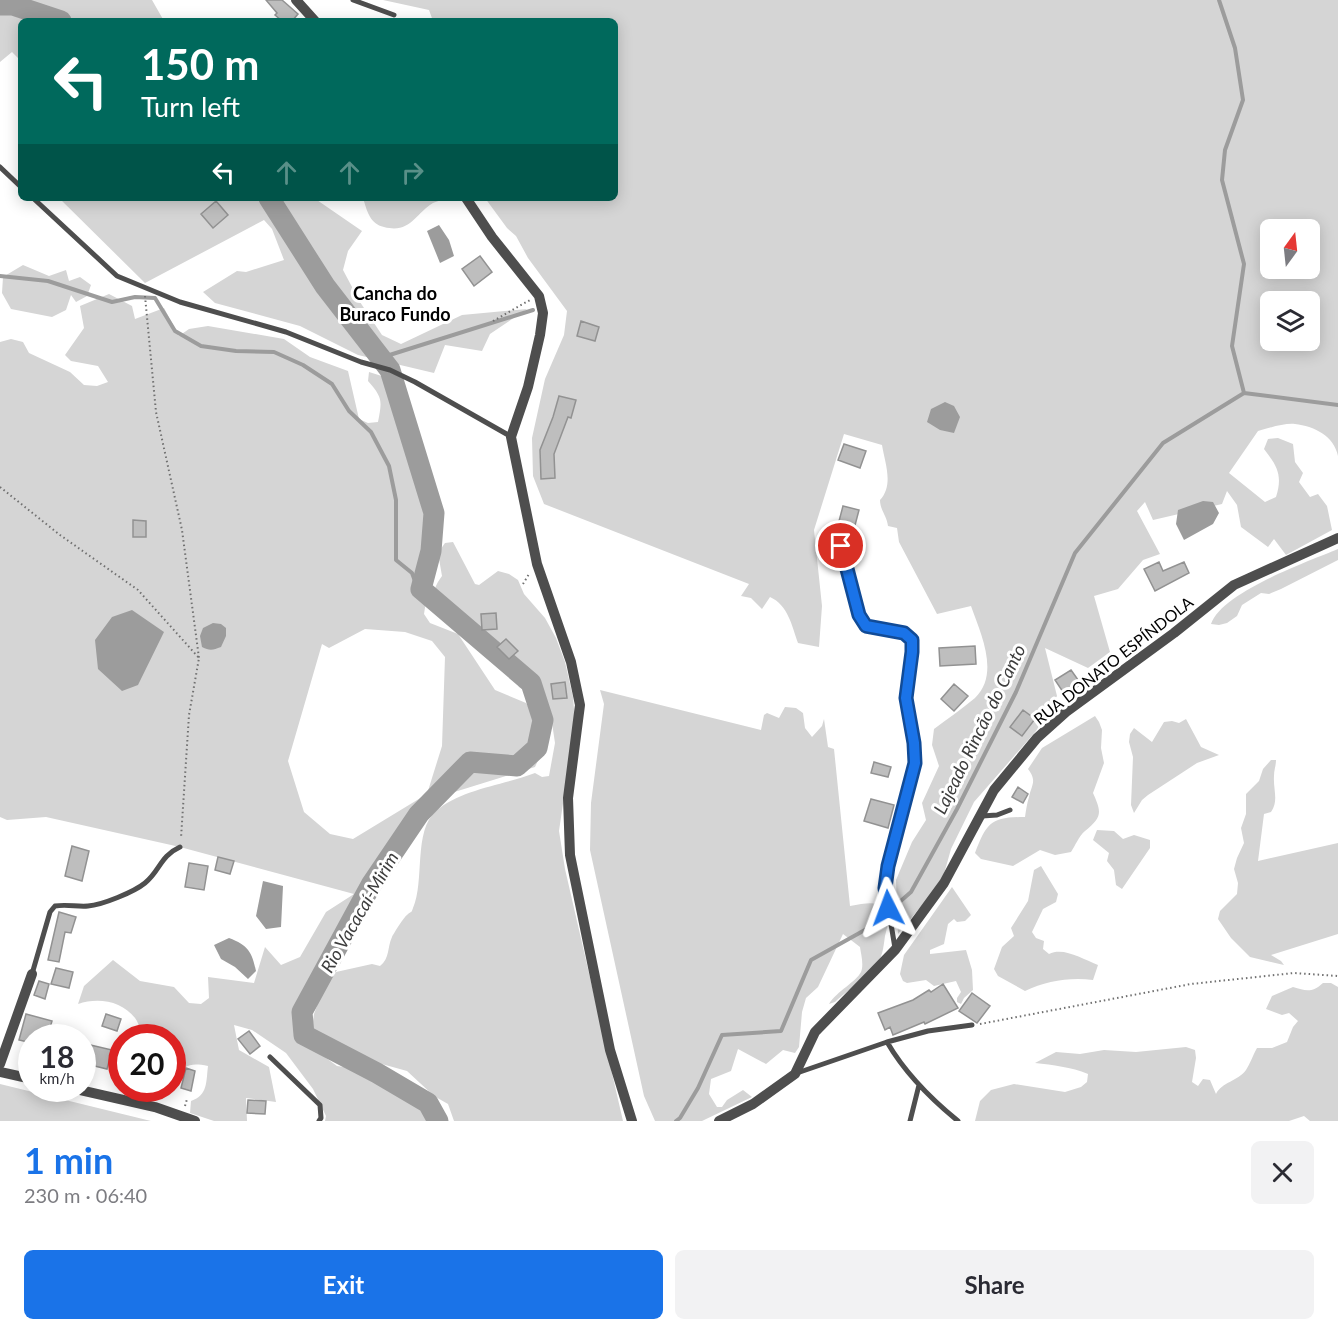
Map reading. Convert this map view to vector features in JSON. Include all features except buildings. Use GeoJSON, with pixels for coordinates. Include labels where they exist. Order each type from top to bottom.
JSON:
{"type":"FeatureCollection","features":[{"type":"Feature","properties":{"kind":"street"},"geometry":{"type":"LineString","coordinates":[[296,0],[312,18]]}},
{"type":"Feature","properties":{"kind":"street"},"geometry":{"type":"LineString","coordinates":[[468,201],[492,237],[539,296],[543,313],[528,387],[511,437],[537,564],[571,662],[580,705],[568,798],[570,855],[610,1050],[632,1120]]}},
{"type":"Feature","properties":{"kind":"street","name":"RUA DONATO ESPÍNDOLA"},"geometry":{"type":"LineString","coordinates":[[719,1121],[753,1104],[795,1074],[815,1032],[895,950],[944,883],[994,790],[1037,738],[1066,712],[1174,633],[1234,585],[1338,538]]}},
{"type":"Feature","properties":{"kind":"street"},"geometry":{"type":"LineString","coordinates":[[0,1064],[32,974]]}},
{"type":"Feature","properties":{"kind":"street"},"geometry":{"type":"LineString","coordinates":[[0,1072],[18,1076]]}},
{"type":"Feature","properties":{"kind":"street"},"geometry":{"type":"LineString","coordinates":[[96,1094],[155,1107],[195,1121]]}},
{"type":"Feature","properties":{"kind":"lane"},"geometry":{"type":"LineString","coordinates":[[353,0],[394,15]]}},
{"type":"Feature","properties":{"kind":"lane"},"geometry":{"type":"LineString","coordinates":[[0,166],[18,184]]}},
{"type":"Feature","properties":{"kind":"lane"},"geometry":{"type":"LineString","coordinates":[[36,201],[117,276],[180,302],[286,332],[361,362],[390,370],[511,437]]}},
{"type":"Feature","properties":{"kind":"lane"},"geometry":{"type":"LineString","coordinates":[[841,546],[859,615],[866,626],[904,633],[912,640],[906,698],[915,763],[888,866],[885,888],[895,950]]}},
{"type":"Feature","properties":{"kind":"lane"},"geometry":{"type":"LineString","coordinates":[[980,816],[997,815],[1010,810]]}},
{"type":"Feature","properties":{"kind":"lane"},"geometry":{"type":"LineString","coordinates":[[32,974],[50,912],[55,906],[66,904],[87,906],[106,903],[145,883],[166,855],[180,846]]}},
{"type":"Feature","properties":{"kind":"lane"},"geometry":{"type":"LineString","coordinates":[[795,1074],[888,1042],[928,1031],[972,1025]]}},
{"type":"Feature","properties":{"kind":"lane"},"geometry":{"type":"LineString","coordinates":[[888,1042],[898,1060],[919,1085],[958,1121]]}},
{"type":"Feature","properties":{"kind":"lane"},"geometry":{"type":"LineString","coordinates":[[270,1057],[320,1105],[321,1118],[319,1121]]}},
{"type":"Feature","properties":{"kind":"lane"},"geometry":{"type":"LineString","coordinates":[[910,1121],[919,1085]]}},
{"type":"Feature","properties":{"kind":"path"},"geometry":{"type":"LineString","coordinates":[[144,287],[156,412],[182,530],[200,658],[189,715],[180,846]]}},
{"type":"Feature","properties":{"kind":"path"},"geometry":{"type":"LineString","coordinates":[[493,321],[539,296]]}},
{"type":"Feature","properties":{"kind":"path"},"geometry":{"type":"LineString","coordinates":[[0,487],[60,535],[138,590],[200,658]]}},
{"type":"Feature","properties":{"kind":"path"},"geometry":{"type":"LineString","coordinates":[[972,1025],[1191,984],[1294,973],[1338,976]]}},
{"type":"Feature","properties":{"kind":"path"},"geometry":{"type":"LineString","coordinates":[[185,1106],[187,1099]]}},
{"type":"Feature","properties":{"kind":"shaded area"},"geometry":{"type":"Polygon","coordinates":[[[0,0],[152,0],[162,18],[18,18],[18,58],[12,52],[0,62],[0,0]]]}},
{"type":"Feature","properties":{"kind":"shaded area"},"geometry":{"type":"Polygon","coordinates":[[[383,0],[1338,0],[1338,456],[1332,443],[1322,433],[1295,424],[1281,425],[1258,431],[1229,473],[1265,502],[1276,497],[1279,483],[1278,471],[1264,449],[1268,439],[1278,438],[1293,444],[1295,462],[1303,473],[1299,482],[1310,497],[1318,494],[1327,506],[1332,530],[1286,555],[1274,539],[1268,547],[1241,527],[1237,505],[1227,491],[1222,504],[1153,520],[1145,502],[1137,511],[1160,554],[1143,560],[1118,589],[1094,596],[1110,652],[1088,668],[1045,648],[1057,696],[1036,731],[974,802],[951,849],[942,881],[898,934],[896,880],[912,842],[926,820],[922,803],[939,766],[932,745],[934,729],[975,698],[982,688],[987,666],[983,641],[971,606],[937,614],[899,542],[897,528],[888,526],[880,500],[888,481],[882,445],[844,434],[814,530],[822,606],[819,647],[798,643],[785,611],[770,597],[762,609],[751,598],[741,596],[749,584],[544,504],[533,476],[532,438],[545,379],[564,335],[567,311],[528,258],[516,236],[507,228],[487,201],[618,201],[618,18],[432,18],[429,10],[383,0]]]}},
{"type":"Feature","properties":{"kind":"shaded area"},"geometry":{"type":"Polygon","coordinates":[[[62,201],[318,201],[362,231],[348,251],[343,270],[360,302],[382,335],[401,344],[462,315],[527,309],[490,334],[482,351],[445,345],[434,373],[358,355],[300,326],[215,303],[203,292],[237,271],[246,272],[284,260],[272,229],[264,220],[145,283],[62,201]]]}},
{"type":"Feature","properties":{"kind":"shaded area"},"geometry":{"type":"Polygon","coordinates":[[[364,201],[439,201],[427,207],[412,222],[400,228],[384,227],[375,223],[364,201]]]}},
{"type":"Feature","properties":{"kind":"shaded area"},"geometry":{"type":"Polygon","coordinates":[[[439,225],[449,240],[454,256],[440,263],[427,231],[439,225]]]}},
{"type":"Feature","properties":{"kind":"shaded area"},"geometry":{"type":"Polygon","coordinates":[[[23,265],[49,276],[66,270],[69,281],[80,277],[91,285],[87,296],[76,302],[71,295],[66,310],[52,317],[11,309],[2,293],[3,277],[23,265]]]}},
{"type":"Feature","properties":{"kind":"shaded area"},"geometry":{"type":"Polygon","coordinates":[[[109,294],[132,306],[135,319],[164,308],[179,336],[189,329],[208,326],[284,339],[310,357],[348,371],[359,419],[368,423],[378,422],[381,404],[379,396],[368,381],[369,372],[388,378],[420,466],[435,544],[424,614],[430,623],[458,634],[495,690],[526,703],[538,720],[543,750],[535,767],[448,794],[421,820],[404,850],[380,871],[377,893],[336,952],[298,1028],[302,1040],[337,1066],[371,1071],[435,1109],[442,1121],[325,1121],[326,1116],[313,1089],[286,1053],[252,1030],[234,1025],[239,1050],[269,1067],[276,1102],[246,1098],[247,1121],[214,1121],[190,1113],[191,1101],[201,1095],[205,1087],[208,1066],[197,1065],[186,1068],[186,1024],[138,1024],[130,1012],[117,1004],[94,1001],[78,1004],[84,986],[113,960],[140,981],[174,987],[189,1003],[201,1004],[209,998],[208,977],[254,983],[265,947],[281,965],[300,957],[326,912],[354,894],[180,847],[46,817],[7,820],[0,817],[0,342],[11,339],[23,342],[29,353],[70,372],[84,385],[97,386],[108,382],[98,366],[71,361],[65,355],[84,328],[80,306],[109,294]],[[365,629],[329,648],[322,644],[288,761],[304,812],[330,834],[353,839],[427,794],[442,746],[445,657],[432,641],[405,632],[365,629]]]}},
{"type":"Feature","properties":{"kind":"shaded area"},"geometry":{"type":"Polygon","coordinates":[[[945,402],[954,406],[960,417],[954,433],[940,430],[927,422],[931,409],[945,402]]]}},
{"type":"Feature","properties":{"kind":"shaded area"},"geometry":{"type":"Polygon","coordinates":[[[1203,501],[1213,502],[1219,513],[1213,524],[1184,540],[1176,524],[1178,510],[1203,501]]]}},
{"type":"Feature","properties":{"kind":"shaded area"},"geometry":{"type":"Polygon","coordinates":[[[453,542],[475,584],[479,585],[498,571],[518,580],[524,594],[545,618],[565,662],[573,697],[575,721],[559,831],[565,869],[623,1121],[454,1121],[448,1104],[434,1096],[407,1071],[353,1056],[327,1043],[312,1028],[314,1014],[325,984],[336,972],[372,964],[380,966],[385,960],[392,937],[404,919],[412,912],[418,884],[424,831],[436,811],[470,792],[535,773],[542,777],[549,776],[555,743],[552,723],[530,694],[519,687],[509,669],[491,659],[459,628],[434,613],[434,594],[442,576],[438,553],[445,543],[453,542]]]}},
{"type":"Feature","properties":{"kind":"shaded area"},"geometry":{"type":"Polygon","coordinates":[[[1338,549],[1338,560],[1281,589],[1269,594],[1261,593],[1242,605],[1237,616],[1227,623],[1211,624],[1218,612],[1248,590],[1267,579],[1338,549]]]}},
{"type":"Feature","properties":{"kind":"shaded area"},"geometry":{"type":"Polygon","coordinates":[[[132,610],[164,632],[138,685],[122,691],[98,669],[95,640],[112,617],[132,610]]]}},
{"type":"Feature","properties":{"kind":"shaded area"},"geometry":{"type":"Polygon","coordinates":[[[213,623],[221,624],[226,628],[226,636],[221,647],[209,650],[202,647],[200,636],[203,628],[213,623]]]}},
{"type":"Feature","properties":{"kind":"shaded area"},"geometry":{"type":"Polygon","coordinates":[[[600,690],[761,730],[764,715],[767,713],[779,718],[785,707],[796,708],[803,713],[805,728],[812,737],[822,726],[824,719],[828,747],[834,749],[850,906],[876,904],[886,910],[888,916],[882,954],[872,970],[835,1002],[829,1004],[859,976],[862,969],[860,947],[843,934],[818,987],[806,998],[802,1012],[799,1047],[795,1053],[783,1050],[766,1064],[738,1049],[731,1071],[711,1079],[709,1094],[717,1107],[722,1107],[727,1100],[743,1090],[752,1097],[702,1121],[655,1121],[644,1096],[590,850],[591,803],[604,704],[600,690]]]}},
{"type":"Feature","properties":{"kind":"shaded area"},"geometry":{"type":"Polygon","coordinates":[[[1095,716],[1102,730],[1101,748],[1104,763],[1093,793],[1099,810],[1095,822],[1081,836],[1071,852],[1055,855],[1040,850],[1013,866],[981,859],[975,853],[983,834],[992,823],[1005,818],[1025,817],[1033,783],[1028,769],[1042,748],[1095,716]]]}},
{"type":"Feature","properties":{"kind":"shaded area"},"geometry":{"type":"Polygon","coordinates":[[[1186,719],[1201,747],[1219,755],[1197,763],[1148,795],[1134,813],[1131,805],[1133,757],[1129,742],[1130,734],[1134,728],[1152,742],[1164,722],[1179,723],[1186,719]]]}},
{"type":"Feature","properties":{"kind":"shaded area"},"geometry":{"type":"Polygon","coordinates":[[[1271,760],[1276,760],[1275,804],[1271,812],[1264,814],[1258,861],[1338,843],[1338,934],[1271,955],[1284,965],[1250,957],[1231,938],[1218,919],[1220,911],[1237,894],[1238,883],[1234,869],[1244,843],[1241,828],[1246,814],[1246,794],[1259,781],[1263,769],[1271,760]]]}},
{"type":"Feature","properties":{"kind":"shaded area"},"geometry":{"type":"Polygon","coordinates":[[[1097,830],[1114,831],[1123,839],[1134,835],[1150,840],[1150,848],[1122,889],[1116,885],[1114,870],[1107,861],[1109,853],[1093,840],[1097,830]]]}},
{"type":"Feature","properties":{"kind":"shaded area"},"geometry":{"type":"Polygon","coordinates":[[[1041,866],[1058,894],[1056,902],[1043,909],[1032,932],[1036,938],[1044,941],[1043,949],[1049,954],[1067,953],[1098,965],[1093,980],[1058,981],[1025,991],[998,976],[994,969],[1002,947],[1014,936],[1011,928],[1028,901],[1034,870],[1041,866]]]}},
{"type":"Feature","properties":{"kind":"shaded area"},"geometry":{"type":"Polygon","coordinates":[[[263,881],[283,886],[281,927],[266,929],[256,916],[263,881]]]}},
{"type":"Feature","properties":{"kind":"shaded area"},"geometry":{"type":"Polygon","coordinates":[[[952,887],[971,915],[965,921],[957,922],[954,919],[948,924],[944,944],[930,950],[930,954],[966,950],[972,970],[973,990],[961,1004],[957,1002],[961,992],[956,981],[934,986],[926,980],[907,983],[903,981],[900,974],[904,955],[952,887]]]}},
{"type":"Feature","properties":{"kind":"shaded area"},"geometry":{"type":"Polygon","coordinates":[[[229,938],[241,943],[251,954],[256,971],[248,979],[235,967],[221,959],[214,945],[229,938]]]}},
{"type":"Feature","properties":{"kind":"shaded area"},"geometry":{"type":"Polygon","coordinates":[[[1323,983],[1331,983],[1338,987],[1338,1121],[1310,1121],[1304,1116],[1289,1121],[975,1121],[980,1101],[991,1090],[1014,1084],[1065,1092],[1081,1087],[1087,1082],[1088,1074],[1035,1063],[1056,1052],[1080,1054],[1104,1050],[1136,1052],[1186,1047],[1195,1050],[1192,1082],[1198,1086],[1203,1079],[1210,1080],[1216,1094],[1246,1070],[1257,1048],[1272,1048],[1287,1042],[1298,1021],[1289,1013],[1282,1015],[1266,1009],[1272,996],[1293,987],[1312,990],[1323,983]]]}},
{"type":"Feature","properties":{"kind":"shaded area"},"geometry":{"type":"Polygon","coordinates":[[[0,1084],[18,1088],[18,1102],[73,1102],[151,1121],[0,1121],[0,1084]]]}},
{"type":"Feature","properties":{"kind":"waterway"},"geometry":{"type":"LineString","coordinates":[[1219,0],[1235,48],[1243,100],[1225,150],[1222,180],[1244,264],[1232,346],[1244,393]]}},
{"type":"Feature","properties":{"kind":"waterway","name":"Rio Vacacaí-Mirim"},"geometry":{"type":"LineString","coordinates":[[0,5],[13,5],[52,18]]}},
{"type":"Feature","properties":{"kind":"waterway","name":"Rio Vacacaí-Mirim"},"geometry":{"type":"LineString","coordinates":[[271,201],[325,286],[390,370],[434,513],[431,551],[421,589],[531,683],[543,720],[537,748],[517,766],[470,762],[419,814],[371,885],[302,1012],[304,1035],[428,1103],[438,1121]]}},
{"type":"Feature","properties":{"kind":"waterway"},"geometry":{"type":"LineString","coordinates":[[0,276],[48,281],[112,302],[135,297],[155,298],[175,331],[201,346],[236,351],[274,352],[303,365],[332,384],[349,411],[371,432],[389,466],[396,500],[396,560],[412,573],[421,589]]}},
{"type":"Feature","properties":{"kind":"waterway"},"geometry":{"type":"LineString","coordinates":[[380,358],[533,310]]}},
{"type":"Feature","properties":{"kind":"waterway","name":"Lajeado Rincão do Canto"},"geometry":{"type":"LineString","coordinates":[[676,1121],[698,1088],[722,1035],[781,1031],[811,960],[872,926],[911,892],[957,809],[1016,692],[1075,553],[1163,443],[1244,393],[1338,405]]}},
{"type":"Feature","properties":{"kind":"district","name":"Cancha do Buraco Fundo"},"geometry":{"type":"Point","coordinates":[395,303]}},
{"type":"Feature","properties":{"kind":"route"},"geometry":{"type":"LineString","coordinates":[[841,546],[859,615],[866,626],[904,633],[912,640],[906,698],[915,763],[888,866],[885,888],[888,908]]}}]}
